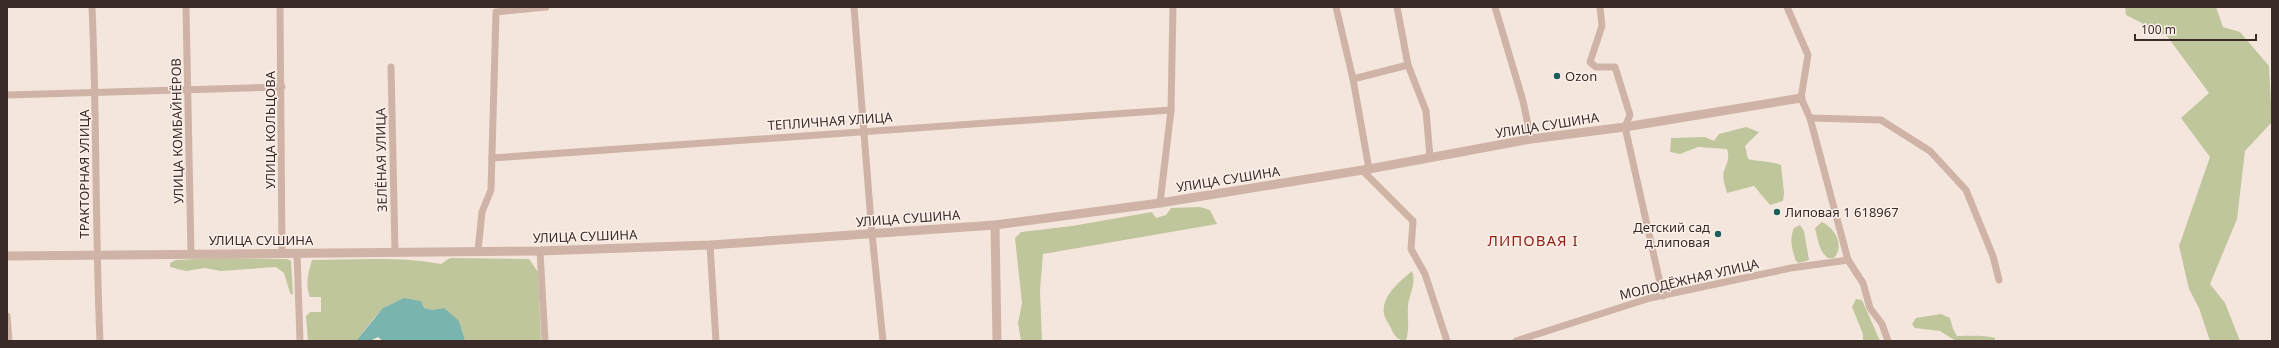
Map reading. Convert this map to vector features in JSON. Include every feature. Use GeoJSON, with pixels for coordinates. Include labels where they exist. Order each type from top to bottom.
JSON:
{"type":"FeatureCollection","features":[{"type":"Feature","properties":{"kind":"street","name":"ТРАКТОРНАЯ УЛИЦА"},"geometry":{"type":"LineString","coordinates":[[92,7],[96,93],[96,253],[100,341]]}},
{"type":"Feature","properties":{"kind":"street","name":"УЛИЦА КОМБАЙНЁРОВ"},"geometry":{"type":"LineString","coordinates":[[186,7],[189,90],[191,254]]}},
{"type":"Feature","properties":{"kind":"street","name":"УЛИЦА КОЛЬЦОВА"},"geometry":{"type":"LineString","coordinates":[[280,7],[282,87],[282,252]]}},
{"type":"Feature","properties":{"kind":"street"},"geometry":{"type":"LineString","coordinates":[[478,251],[482,212],[491,190],[496,12],[546,7]]}},
{"type":"Feature","properties":{"kind":"street"},"geometry":{"type":"LineString","coordinates":[[854,7],[872,234],[884,341]]}},
{"type":"Feature","properties":{"kind":"street"},"geometry":{"type":"LineString","coordinates":[[1160,203],[1171,110],[1172,7]]}},
{"type":"Feature","properties":{"kind":"street"},"geometry":{"type":"LineString","coordinates":[[1336,7],[1353,79],[1366,170],[1413,222],[1411,249],[1424,274],[1447,341]]}},
{"type":"Feature","properties":{"kind":"street"},"geometry":{"type":"LineString","coordinates":[[1397,7],[1408,65],[1426,111],[1430,158]]}},
{"type":"Feature","properties":{"kind":"street"},"geometry":{"type":"LineString","coordinates":[[1495,7],[1523,101],[1531,139]]}},
{"type":"Feature","properties":{"kind":"street"},"geometry":{"type":"LineString","coordinates":[[1600,7],[1602,26],[1590,62],[1596,67],[1614,67],[1630,115],[1625,127],[1663,296]]}},
{"type":"Feature","properties":{"kind":"street"},"geometry":{"type":"LineString","coordinates":[[1787,7],[1808,55],[1800,98],[1810,118],[1848,260],[1863,283],[1870,308],[1882,324],[1888,341]]}},
{"type":"Feature","properties":{"kind":"street"},"geometry":{"type":"LineString","coordinates":[[1353,79],[1408,65]]}},
{"type":"Feature","properties":{"kind":"street","name":"ЗЕЛЁНАЯ УЛИЦА"},"geometry":{"type":"LineString","coordinates":[[391,67],[395,252]]}},
{"type":"Feature","properties":{"kind":"street"},"geometry":{"type":"LineString","coordinates":[[7,95],[282,87]]}},
{"type":"Feature","properties":{"kind":"street","name":"УЛИЦА СУШИНА"},"geometry":{"type":"LineString","coordinates":[[7,256],[96,253],[191,254],[282,252],[540,251],[710,245],[995,225],[1160,203],[1366,170],[1531,139],[1625,127],[1800,98]]}},
{"type":"Feature","properties":{"kind":"street","name":"ТЕПЛИЧНАЯ УЛИЦА"},"geometry":{"type":"LineString","coordinates":[[492,158],[864,130],[1171,110]]}},
{"type":"Feature","properties":{"kind":"street"},"geometry":{"type":"LineString","coordinates":[[1810,118],[1881,120],[1930,151],[1966,190],[1993,256],[1999,280]]}},
{"type":"Feature","properties":{"kind":"street"},"geometry":{"type":"LineString","coordinates":[[995,225],[997,341]]}},
{"type":"Feature","properties":{"kind":"street"},"geometry":{"type":"LineString","coordinates":[[710,245],[716,341]]}},
{"type":"Feature","properties":{"kind":"street"},"geometry":{"type":"LineString","coordinates":[[540,251],[545,341]]}},
{"type":"Feature","properties":{"kind":"street"},"geometry":{"type":"LineString","coordinates":[[297,253],[300,341]]}},
{"type":"Feature","properties":{"kind":"street","name":"МОЛОДЁЖНАЯ УЛИЦА"},"geometry":{"type":"LineString","coordinates":[[1516,341],[1650,298],[1791,268],[1848,260]]}},
{"type":"Feature","properties":{"kind":"street"},"geometry":{"type":"LineString","coordinates":[[7,316],[9,341]]}},
{"type":"Feature","properties":{"kind":"green space"},"geometry":{"type":"Polygon","coordinates":[[[2125,7],[2216,7],[2223,27],[2240,32],[2269,66],[2272,122],[2245,151],[2237,219],[2210,284],[2225,303],[2240,341],[2210,341],[2199,308],[2189,289],[2179,246],[2210,157],[2181,118],[2209,93],[2167,36],[2126,15],[2125,7]]]}},
{"type":"Feature","properties":{"kind":"green space"},"geometry":{"type":"Polygon","coordinates":[[[1746,127],[1759,132],[1745,146],[1748,159],[1781,165],[1784,193],[1783,201],[1770,205],[1754,186],[1727,193],[1723,176],[1728,158],[1727,149],[1698,147],[1680,154],[1670,152],[1671,138],[1705,137],[1714,141],[1719,134],[1746,127]]]}},
{"type":"Feature","properties":{"kind":"green space"},"geometry":{"type":"Polygon","coordinates":[[[1200,207],[1210,210],[1217,224],[1043,254],[1040,290],[1042,341],[1021,341],[1018,323],[1022,303],[1015,238],[1021,232],[1072,226],[1152,212],[1156,218],[1166,215],[1171,208],[1200,207]]]}},
{"type":"Feature","properties":{"kind":"green space"},"geometry":{"type":"Polygon","coordinates":[[[1822,222],[1831,228],[1837,238],[1839,248],[1834,258],[1828,258],[1822,251],[1819,244],[1815,228],[1822,222]]]}},
{"type":"Feature","properties":{"kind":"green space"},"geometry":{"type":"Polygon","coordinates":[[[1800,225],[1804,231],[1809,260],[1799,263],[1796,261],[1791,240],[1794,228],[1800,225]]]}},
{"type":"Feature","properties":{"kind":"green space"},"geometry":{"type":"Polygon","coordinates":[[[217,258],[287,259],[291,261],[293,295],[290,293],[284,273],[276,267],[221,271],[205,268],[186,271],[170,267],[170,263],[176,260],[217,258]]]}},
{"type":"Feature","properties":{"kind":"green space"},"geometry":{"type":"Polygon","coordinates":[[[450,258],[529,259],[538,272],[541,341],[465,341],[433,310],[424,308],[420,301],[408,300],[389,305],[382,310],[356,341],[308,341],[306,316],[310,312],[321,312],[321,297],[310,297],[308,292],[308,274],[312,260],[393,259],[441,264],[450,258]]]}},
{"type":"Feature","properties":{"kind":"green space"},"geometry":{"type":"Polygon","coordinates":[[[1412,271],[1414,280],[1408,306],[1407,336],[1406,341],[1403,341],[1393,333],[1384,314],[1384,307],[1388,295],[1402,279],[1412,271]]]}},
{"type":"Feature","properties":{"kind":"green space"},"geometry":{"type":"Polygon","coordinates":[[[1856,299],[1862,300],[1880,341],[1863,341],[1863,334],[1852,307],[1856,299]]]}},
{"type":"Feature","properties":{"kind":"green space"},"geometry":{"type":"Polygon","coordinates":[[[1941,314],[1950,318],[1957,336],[1987,336],[1995,338],[1995,341],[1956,341],[1940,331],[1915,328],[1912,324],[1916,318],[1941,314]]]}},
{"type":"Feature","properties":{"kind":"water"},"geometry":{"type":"Polygon","coordinates":[[[404,298],[421,301],[424,308],[433,310],[444,308],[459,321],[465,341],[383,341],[378,337],[370,341],[356,341],[383,308],[404,298]]]}},
{"type":"Feature","properties":{"kind":"place","name":"Ozon"},"geometry":{"type":"Point","coordinates":[1557,76]}},
{"type":"Feature","properties":{"kind":"place","name":"Липовая 1 618967"},"geometry":{"type":"Point","coordinates":[1777,212]}},
{"type":"Feature","properties":{"kind":"place","name":"Детский сад д.липовая"},"geometry":{"type":"Point","coordinates":[1718,234]}},
{"type":"Feature","properties":{"kind":"district","name":"ЛИПОВАЯ I"},"geometry":{"type":"Point","coordinates":[1533,241]}}]}
